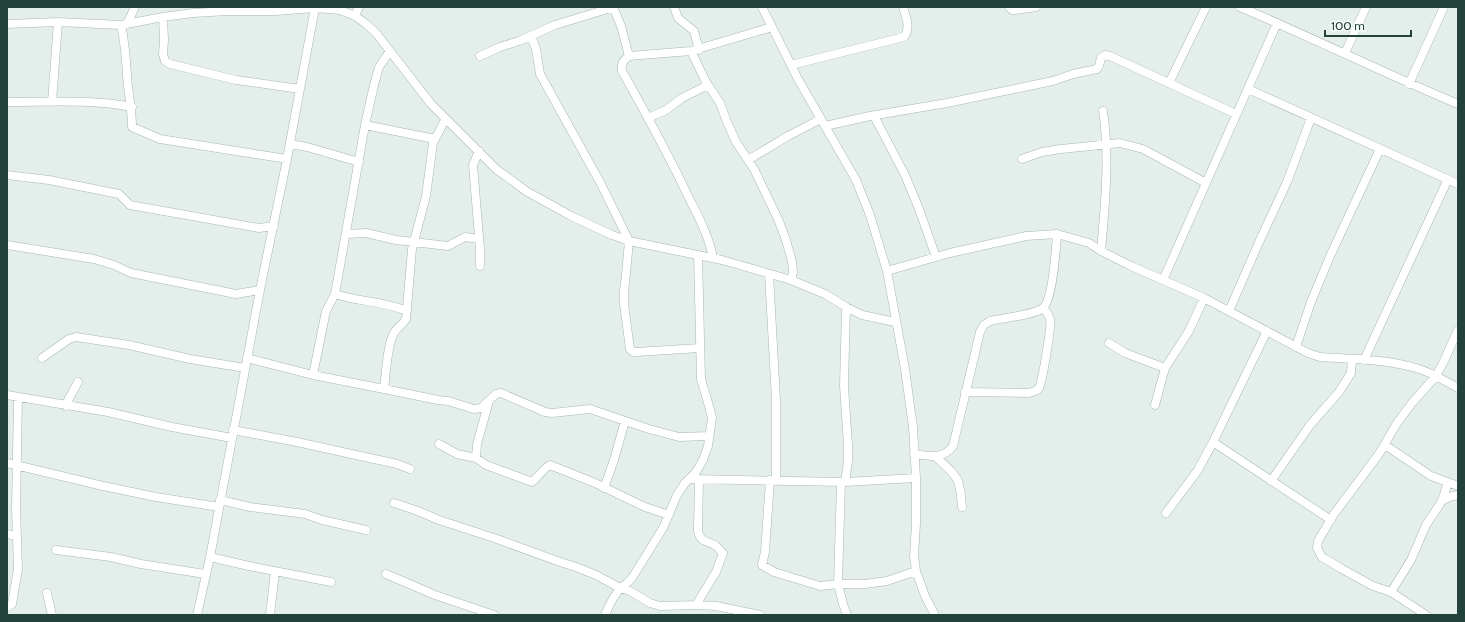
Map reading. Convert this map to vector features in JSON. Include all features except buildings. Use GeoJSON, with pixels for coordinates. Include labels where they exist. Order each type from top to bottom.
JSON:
{"type":"FeatureCollection","features":[{"type":"Feature","properties":{"kind":"street"},"geometry":{"type":"LineString","coordinates":[[135,7],[124,25],[128,88],[132,107],[132,127],[160,139],[287,159]]}},
{"type":"Feature","properties":{"kind":"street"},"geometry":{"type":"LineString","coordinates":[[355,16],[359,7]]}},
{"type":"Feature","properties":{"kind":"street"},"geometry":{"type":"LineString","coordinates":[[480,56],[555,25],[614,7],[621,26],[628,56]]}},
{"type":"Feature","properties":{"kind":"street"},"geometry":{"type":"LineString","coordinates":[[674,7],[678,18],[694,31],[695,51],[708,85],[718,99],[736,142],[754,169],[785,237],[792,261],[793,272],[791,280]]}},
{"type":"Feature","properties":{"kind":"street"},"geometry":{"type":"LineString","coordinates":[[762,7],[791,65],[864,197],[886,271],[905,369],[913,427],[916,478],[914,556],[916,571],[925,596],[935,615]]}},
{"type":"Feature","properties":{"kind":"street"},"geometry":{"type":"LineString","coordinates":[[791,65],[904,37],[907,33],[908,26],[903,7]]}},
{"type":"Feature","properties":{"kind":"street"},"geometry":{"type":"LineString","coordinates":[[1009,7],[1012,10],[1036,7]]}},
{"type":"Feature","properties":{"kind":"street"},"geometry":{"type":"LineString","coordinates":[[1168,83],[1206,7]]}},
{"type":"Feature","properties":{"kind":"street"},"geometry":{"type":"LineString","coordinates":[[1240,7],[1277,22],[1409,84],[1458,104]]}},
{"type":"Feature","properties":{"kind":"street"},"geometry":{"type":"LineString","coordinates":[[1345,53],[1366,7]]}},
{"type":"Feature","properties":{"kind":"street"},"geometry":{"type":"LineString","coordinates":[[1409,84],[1444,7]]}},
{"type":"Feature","properties":{"kind":"street"},"geometry":{"type":"LineString","coordinates":[[197,615],[210,557],[232,434],[290,144],[315,8]]}},
{"type":"Feature","properties":{"kind":"street"},"geometry":{"type":"LineString","coordinates":[[7,24],[58,22],[124,25],[210,10],[250,12],[315,8],[340,10],[355,16],[376,33],[445,120],[496,169],[526,191],[612,236],[629,241],[713,258],[791,280],[825,294],[846,308],[862,315],[895,322]]}},
{"type":"Feature","properties":{"kind":"street"},"geometry":{"type":"LineString","coordinates":[[163,17],[163,54],[165,61],[170,64],[236,80],[300,89]]}},
{"type":"Feature","properties":{"kind":"street"},"geometry":{"type":"LineString","coordinates":[[52,102],[58,22]]}},
{"type":"Feature","properties":{"kind":"street"},"geometry":{"type":"LineString","coordinates":[[1163,280],[1277,22]]}},
{"type":"Feature","properties":{"kind":"street"},"geometry":{"type":"LineString","coordinates":[[713,258],[710,244],[702,224],[672,162],[622,71],[621,65],[623,60],[628,56],[695,51],[772,27]]}},
{"type":"Feature","properties":{"kind":"street"},"geometry":{"type":"LineString","coordinates":[[531,36],[536,49],[540,74],[601,184],[629,241],[624,304],[630,349],[633,352],[636,352],[700,348]]}},
{"type":"Feature","properties":{"kind":"street"},"geometry":{"type":"LineString","coordinates":[[313,375],[326,311],[335,294],[365,125],[379,67],[390,51]]}},
{"type":"Feature","properties":{"kind":"street"},"geometry":{"type":"LineString","coordinates":[[825,126],[1053,81],[1073,74],[1097,69],[1101,58],[1105,56],[1110,56],[1236,114]]}},
{"type":"Feature","properties":{"kind":"street"},"geometry":{"type":"LineString","coordinates":[[648,118],[666,110],[682,98],[708,85]]}},
{"type":"Feature","properties":{"kind":"street"},"geometry":{"type":"LineString","coordinates":[[1248,89],[1458,184]]}},
{"type":"Feature","properties":{"kind":"street"},"geometry":{"type":"LineString","coordinates":[[7,102],[107,103],[132,107]]}},
{"type":"Feature","properties":{"kind":"street"},"geometry":{"type":"LineString","coordinates":[[1101,251],[1107,144],[1103,111]]}},
{"type":"Feature","properties":{"kind":"street"},"geometry":{"type":"LineString","coordinates":[[874,116],[905,175],[936,257]]}},
{"type":"Feature","properties":{"kind":"street"},"geometry":{"type":"LineString","coordinates":[[748,160],[821,118]]}},
{"type":"Feature","properties":{"kind":"street"},"geometry":{"type":"LineString","coordinates":[[1228,311],[1287,182],[1312,118]]}},
{"type":"Feature","properties":{"kind":"street"},"geometry":{"type":"LineString","coordinates":[[384,388],[391,340],[396,329],[402,325],[406,319],[414,241],[426,196],[430,156],[435,139],[445,120]]}},
{"type":"Feature","properties":{"kind":"street"},"geometry":{"type":"LineString","coordinates":[[365,125],[435,139]]}},
{"type":"Feature","properties":{"kind":"street"},"geometry":{"type":"LineString","coordinates":[[1022,159],[1042,152],[1120,143],[1143,149],[1206,183]]}},
{"type":"Feature","properties":{"kind":"street"},"geometry":{"type":"LineString","coordinates":[[290,144],[308,147],[359,162]]}},
{"type":"Feature","properties":{"kind":"street"},"geometry":{"type":"LineString","coordinates":[[1296,347],[1311,302],[1331,254],[1380,149]]}},
{"type":"Feature","properties":{"kind":"street"},"geometry":{"type":"LineString","coordinates":[[479,152],[473,165],[480,266]]}},
{"type":"Feature","properties":{"kind":"street"},"geometry":{"type":"LineString","coordinates":[[7,175],[49,180],[118,194],[130,205],[259,228],[274,226]]}},
{"type":"Feature","properties":{"kind":"street"},"geometry":{"type":"LineString","coordinates":[[1364,360],[1448,179]]}},
{"type":"Feature","properties":{"kind":"street"},"geometry":{"type":"LineString","coordinates":[[346,234],[366,233],[396,240],[448,246],[465,237],[479,238]]}},
{"type":"Feature","properties":{"kind":"street"},"geometry":{"type":"LineString","coordinates":[[886,271],[936,257],[1026,236],[1057,234],[1089,243],[1130,266],[1204,298],[1296,347],[1320,357],[1397,363],[1417,368],[1458,388]]}},
{"type":"Feature","properties":{"kind":"street"},"geometry":{"type":"LineString","coordinates":[[914,454],[936,456],[949,451],[952,446],[980,332],[984,325],[990,321],[1035,312],[1044,308],[1048,301],[1052,284],[1057,234]]}},
{"type":"Feature","properties":{"kind":"street"},"geometry":{"type":"LineString","coordinates":[[7,245],[94,260],[114,265],[131,273],[215,291],[236,294],[260,290]]}},
{"type":"Feature","properties":{"kind":"street"},"geometry":{"type":"LineString","coordinates":[[605,615],[613,597],[620,588],[628,584],[663,528],[677,495],[696,472],[703,460],[708,446],[712,418],[701,379],[698,255]]}},
{"type":"Feature","properties":{"kind":"street"},"geometry":{"type":"LineString","coordinates":[[769,274],[776,400],[773,480],[765,552],[762,565],[774,572],[820,586],[865,584],[887,581],[916,571]]}},
{"type":"Feature","properties":{"kind":"street"},"geometry":{"type":"LineString","coordinates":[[335,294],[348,298],[397,307],[407,311]]}},
{"type":"Feature","properties":{"kind":"street"},"geometry":{"type":"LineString","coordinates":[[1155,405],[1165,368],[1189,331],[1204,298]]}},
{"type":"Feature","properties":{"kind":"street"},"geometry":{"type":"LineString","coordinates":[[846,308],[844,386],[848,462],[843,482],[838,584],[847,615]]}},
{"type":"Feature","properties":{"kind":"street"},"geometry":{"type":"LineString","coordinates":[[965,392],[1028,393],[1035,392],[1038,389],[1042,382],[1047,344],[1051,328],[1050,318],[1044,308]]}},
{"type":"Feature","properties":{"kind":"street"},"geometry":{"type":"LineString","coordinates":[[1426,615],[1391,592],[1373,586],[1342,570],[1322,557],[1318,553],[1317,548],[1318,541],[1331,520],[1385,445],[1401,418],[1436,376],[1458,330]]}},
{"type":"Feature","properties":{"kind":"street"},"geometry":{"type":"LineString","coordinates":[[1166,513],[1198,470],[1267,331]]}},
{"type":"Feature","properties":{"kind":"street"},"geometry":{"type":"LineString","coordinates":[[42,358],[69,339],[76,338],[129,345],[190,359],[245,368]]}},
{"type":"Feature","properties":{"kind":"street"},"geometry":{"type":"LineString","coordinates":[[1109,343],[1125,353],[1165,368]]}},
{"type":"Feature","properties":{"kind":"street"},"geometry":{"type":"LineString","coordinates":[[247,358],[313,375],[448,401],[474,409],[481,408],[496,394],[501,393],[545,412],[552,413],[590,409],[679,437],[686,438],[695,436],[709,436]]}},
{"type":"Feature","properties":{"kind":"street"},"geometry":{"type":"LineString","coordinates":[[1271,481],[1310,424],[1339,392],[1351,373],[1352,359]]}},
{"type":"Feature","properties":{"kind":"street"},"geometry":{"type":"LineString","coordinates":[[65,406],[78,382]]}},
{"type":"Feature","properties":{"kind":"street"},"geometry":{"type":"LineString","coordinates":[[7,395],[65,406],[108,412],[165,426],[298,442],[397,464],[410,469]]}},
{"type":"Feature","properties":{"kind":"street"},"geometry":{"type":"LineString","coordinates":[[7,607],[12,604],[18,569],[16,536],[18,397]]}},
{"type":"Feature","properties":{"kind":"street"},"geometry":{"type":"LineString","coordinates":[[476,458],[477,444],[489,401]]}},
{"type":"Feature","properties":{"kind":"street"},"geometry":{"type":"LineString","coordinates":[[604,488],[614,460],[625,420]]}},
{"type":"Feature","properties":{"kind":"street"},"geometry":{"type":"LineString","coordinates":[[1213,442],[1331,520]]}},
{"type":"Feature","properties":{"kind":"street"},"geometry":{"type":"LineString","coordinates":[[439,444],[457,454],[476,458],[486,465],[532,482],[546,467],[550,465],[645,507],[669,515]]}},
{"type":"Feature","properties":{"kind":"street"},"geometry":{"type":"LineString","coordinates":[[1385,445],[1425,473],[1458,486]]}},
{"type":"Feature","properties":{"kind":"street"},"geometry":{"type":"LineString","coordinates":[[936,456],[958,479],[961,488],[962,508]]}},
{"type":"Feature","properties":{"kind":"street"},"geometry":{"type":"LineString","coordinates":[[7,463],[17,464],[103,486],[156,497],[220,503],[305,514],[322,520],[366,530]]}},
{"type":"Feature","properties":{"kind":"street"},"geometry":{"type":"LineString","coordinates":[[689,479],[843,482],[916,478]]}},
{"type":"Feature","properties":{"kind":"street"},"geometry":{"type":"LineString","coordinates":[[696,605],[716,572],[723,554],[716,546],[699,537],[699,480]]}},
{"type":"Feature","properties":{"kind":"street"},"geometry":{"type":"LineString","coordinates":[[1391,592],[1411,560],[1426,525],[1442,501],[1448,482]]}},
{"type":"Feature","properties":{"kind":"street"},"geometry":{"type":"LineString","coordinates":[[1442,501],[1449,497],[1458,495]]}},
{"type":"Feature","properties":{"kind":"street"},"geometry":{"type":"LineString","coordinates":[[394,502],[418,510],[439,520],[576,567],[596,575],[620,588],[630,591],[650,604],[673,611],[696,605],[716,606],[760,615]]}},
{"type":"Feature","properties":{"kind":"street"},"geometry":{"type":"LineString","coordinates":[[7,534],[16,536]]}},
{"type":"Feature","properties":{"kind":"street"},"geometry":{"type":"LineString","coordinates":[[56,550],[111,557],[140,564],[205,574]]}},
{"type":"Feature","properties":{"kind":"street"},"geometry":{"type":"LineString","coordinates":[[210,557],[331,582]]}},
{"type":"Feature","properties":{"kind":"street"},"geometry":{"type":"LineString","coordinates":[[270,615],[275,571]]}},
{"type":"Feature","properties":{"kind":"street"},"geometry":{"type":"LineString","coordinates":[[386,574],[434,595],[494,615]]}},
{"type":"Feature","properties":{"kind":"street"},"geometry":{"type":"LineString","coordinates":[[47,593],[52,615]]}}]}
